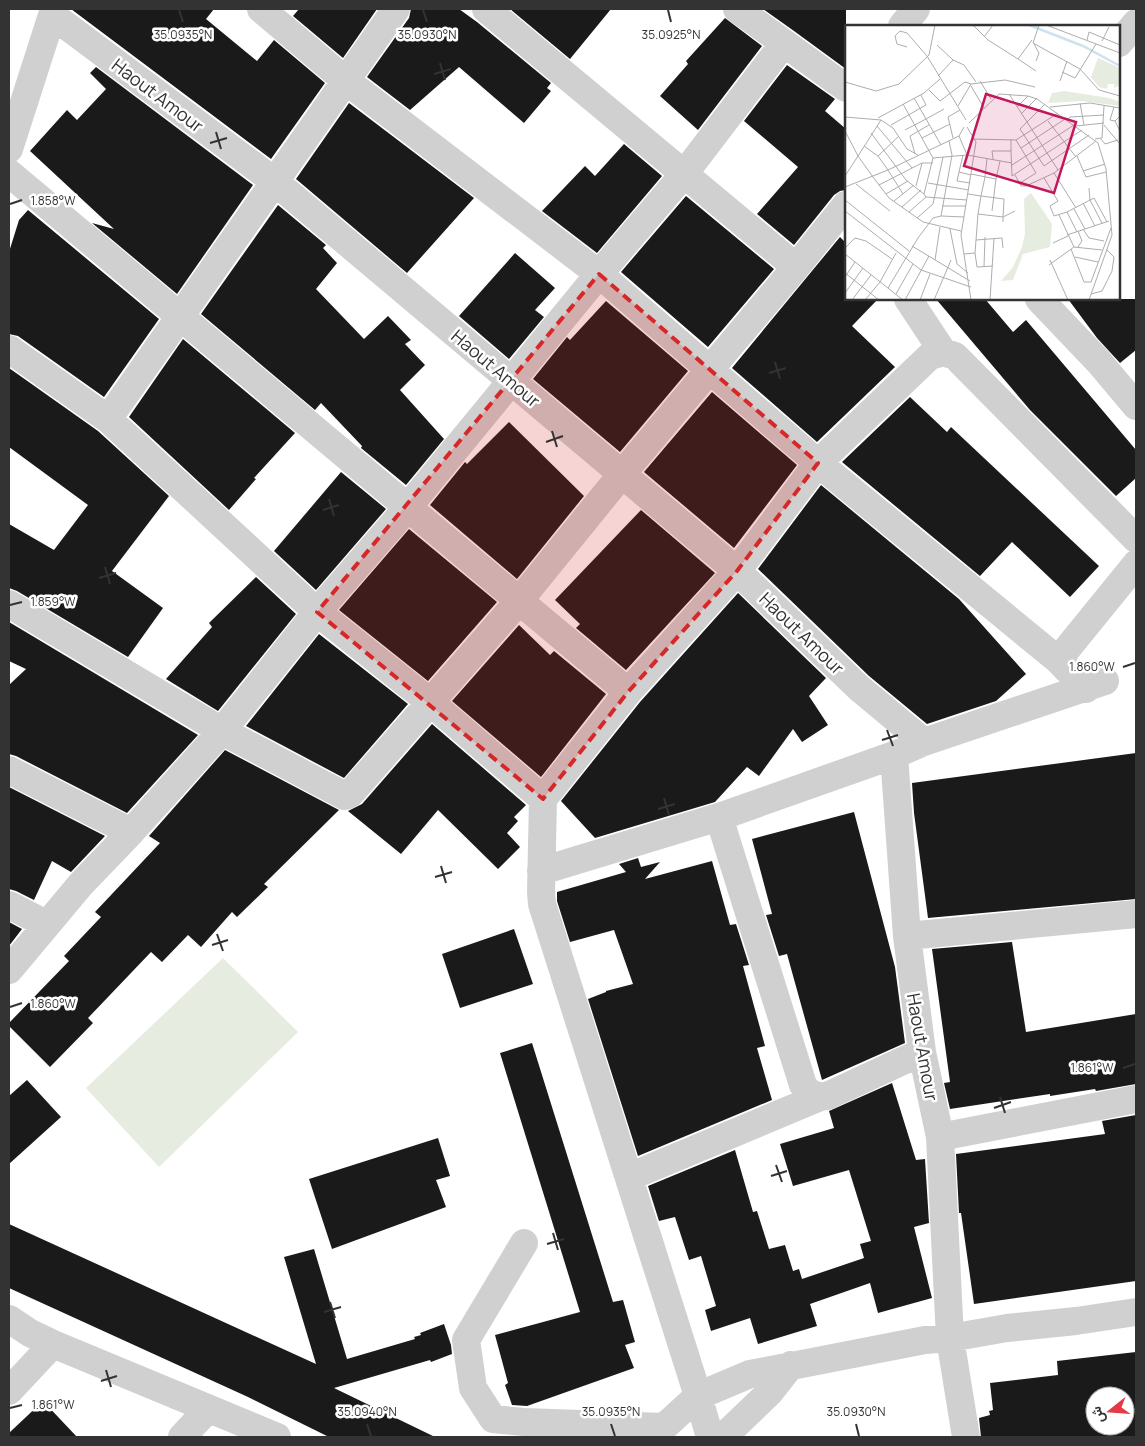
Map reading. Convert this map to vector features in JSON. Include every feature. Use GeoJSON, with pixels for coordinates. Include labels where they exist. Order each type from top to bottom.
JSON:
{"type":"FeatureCollection","features":[{"type":"Feature","properties":{"kind":"street"},"geometry":{"type":"LineString","coordinates":[[261,9],[345,80],[599,274],[818,463],[1058,660],[1096,685],[924,742],[894,755],[719,817],[541,871]]}},
{"type":"Feature","properties":{"kind":"street"},"geometry":{"type":"LineString","coordinates":[[108,419],[396,9]]}},
{"type":"Feature","properties":{"kind":"street"},"geometry":{"type":"LineString","coordinates":[[486,9],[796,267]]}},
{"type":"Feature","properties":{"kind":"street"},"geometry":{"type":"LineString","coordinates":[[737,9],[845,87]]}},
{"type":"Feature","properties":{"kind":"street"},"geometry":{"type":"LineString","coordinates":[[903,25],[916,9]]}},
{"type":"Feature","properties":{"kind":"street"},"geometry":{"type":"LineString","coordinates":[[10,139],[53,12]]}},
{"type":"Feature","properties":{"kind":"street","name":"Haout Amour"},"geometry":{"type":"LineString","coordinates":[[53,12],[274,181],[737,572],[859,688],[924,742]]}},
{"type":"Feature","properties":{"kind":"street"},"geometry":{"type":"LineString","coordinates":[[1120,42],[1136,23]]}},
{"type":"Feature","properties":{"kind":"street"},"geometry":{"type":"LineString","coordinates":[[9,970],[81,884],[222,731],[317,612],[408,507],[599,274],[684,174],[784,43]]}},
{"type":"Feature","properties":{"kind":"street"},"geometry":{"type":"LineString","coordinates":[[9,173],[628,692]]}},
{"type":"Feature","properties":{"kind":"street"},"geometry":{"type":"LineString","coordinates":[[9,604],[222,731],[345,796],[350,794],[357,789],[519,601],[845,206]]}},
{"type":"Feature","properties":{"kind":"street"},"geometry":{"type":"LineString","coordinates":[[909,300],[943,352]]}},
{"type":"Feature","properties":{"kind":"street"},"geometry":{"type":"LineString","coordinates":[[1040,300],[1099,362],[1136,406]]}},
{"type":"Feature","properties":{"kind":"street"},"geometry":{"type":"LineString","coordinates":[[9,349],[108,419],[317,612],[430,702],[543,799]]}},
{"type":"Feature","properties":{"kind":"street"},"geometry":{"type":"LineString","coordinates":[[710,1437],[542,904],[543,799],[628,692],[737,572],[818,463],[930,356],[943,352],[955,356],[1136,539]]}},
{"type":"Feature","properties":{"kind":"street"},"geometry":{"type":"LineString","coordinates":[[1058,660],[1136,564]]}},
{"type":"Feature","properties":{"kind":"street","name":"Haout Amour"},"geometry":{"type":"LineString","coordinates":[[894,755],[906,936],[922,1052],[940,1137],[950,1338],[966,1437]]}},
{"type":"Feature","properties":{"kind":"street"},"geometry":{"type":"LineString","coordinates":[[9,770],[130,832]]}},
{"type":"Feature","properties":{"kind":"street"},"geometry":{"type":"LineString","coordinates":[[719,817],[803,1085],[807,1091],[820,1096],[827,1096],[922,1052]]}},
{"type":"Feature","properties":{"kind":"street"},"geometry":{"type":"LineString","coordinates":[[9,905],[46,924]]}},
{"type":"Feature","properties":{"kind":"street"},"geometry":{"type":"LineString","coordinates":[[906,936],[1136,914]]}},
{"type":"Feature","properties":{"kind":"street"},"geometry":{"type":"LineString","coordinates":[[629,1177],[820,1096]]}},
{"type":"Feature","properties":{"kind":"street"},"geometry":{"type":"LineString","coordinates":[[940,1137],[1136,1099]]}},
{"type":"Feature","properties":{"kind":"street"},"geometry":{"type":"LineString","coordinates":[[524,1242],[466,1340],[474,1388],[494,1419],[660,1432],[698,1396],[750,1374],[924,1340],[1136,1312]]}},
{"type":"Feature","properties":{"kind":"street"},"geometry":{"type":"LineString","coordinates":[[9,1319],[30,1333],[53,1344],[277,1437]]}},
{"type":"Feature","properties":{"kind":"street"},"geometry":{"type":"LineString","coordinates":[[9,1391],[53,1344]]}},
{"type":"Feature","properties":{"kind":"street"},"geometry":{"type":"LineString","coordinates":[[723,1437],[769,1393],[791,1365]]}},
{"type":"Feature","properties":{"kind":"street"},"geometry":{"type":"LineString","coordinates":[[182,1437],[208,1409]]}},
{"type":"Feature","properties":{"kind":"highlighted area"},"geometry":{"type":"Polygon","coordinates":[[[599,274],[818,463],[737,571],[628,692],[543,799],[317,612],[599,274]]]}},
{"type":"Feature","properties":{"kind":"shaded area"},"geometry":{"type":"Polygon","coordinates":[[[223,958],[298,1032],[159,1167],[86,1088],[223,958]]]}},
{"type":"Feature","properties":{"kind":"building"},"geometry":{"type":"Polygon","coordinates":[[[71,9],[214,9],[206,19],[257,61],[274,40],[325,83],[271,159],[71,9]]]}},
{"type":"Feature","properties":{"kind":"building"},"geometry":{"type":"Polygon","coordinates":[[[299,9],[377,9],[343,58],[293,16],[299,9]]]}},
{"type":"Feature","properties":{"kind":"building"},"geometry":{"type":"Polygon","coordinates":[[[411,9],[459,9],[551,83],[547,88],[551,91],[524,123],[459,67],[410,110],[367,77],[409,18],[411,9]]]}},
{"type":"Feature","properties":{"kind":"building"},"geometry":{"type":"Polygon","coordinates":[[[510,9],[611,9],[570,59],[510,9]]]}},
{"type":"Feature","properties":{"kind":"building"},"geometry":{"type":"Polygon","coordinates":[[[763,9],[846,9],[845,68],[763,9]]]}},
{"type":"Feature","properties":{"kind":"building"},"geometry":{"type":"Polygon","coordinates":[[[725,18],[762,46],[698,130],[660,96],[688,64],[686,61],[725,18]]]}},
{"type":"Feature","properties":{"kind":"building"},"geometry":{"type":"Polygon","coordinates":[[[787,65],[835,99],[825,111],[845,128],[845,190],[834,195],[794,245],[757,214],[798,167],[744,121],[787,65]]]}},
{"type":"Feature","properties":{"kind":"building"},"geometry":{"type":"Polygon","coordinates":[[[96,67],[253,185],[177,294],[92,223],[114,229],[30,151],[67,110],[77,120],[106,89],[90,73],[96,67]]]}},
{"type":"Feature","properties":{"kind":"building"},"geometry":{"type":"Polygon","coordinates":[[[349,103],[474,198],[407,273],[296,179],[349,103]]]}},
{"type":"Feature","properties":{"kind":"building"},"geometry":{"type":"Polygon","coordinates":[[[624,144],[662,176],[597,253],[542,211],[585,166],[595,176],[624,144]]]}},
{"type":"Feature","properties":{"kind":"building"},"geometry":{"type":"Polygon","coordinates":[[[686,196],[774,269],[708,347],[621,272],[686,196]]]}},
{"type":"Feature","properties":{"kind":"building"},"geometry":{"type":"Polygon","coordinates":[[[278,205],[326,245],[323,248],[337,263],[316,289],[364,339],[388,316],[411,340],[405,344],[425,365],[400,390],[444,439],[406,485],[361,448],[362,446],[321,403],[315,410],[201,314],[278,205]]]}},
{"type":"Feature","properties":{"kind":"building"},"geometry":{"type":"Polygon","coordinates":[[[28,210],[159,319],[104,397],[18,336],[9,334],[9,252],[19,220],[28,210]]]}},
{"type":"Feature","properties":{"kind":"building"},"geometry":{"type":"Polygon","coordinates":[[[840,237],[845,242],[845,300],[877,300],[852,326],[895,367],[817,442],[732,368],[840,237]]]}},
{"type":"Feature","properties":{"kind":"building"},"geometry":{"type":"Polygon","coordinates":[[[515,253],[555,288],[535,310],[544,317],[509,359],[459,316],[515,253]]]}},
{"type":"Feature","properties":{"kind":"building"},"geometry":{"type":"Polygon","coordinates":[[[1136,299],[1136,350],[1120,363],[1097,338],[1069,300],[1136,299]]]}},
{"type":"Feature","properties":{"kind":"building"},"geometry":{"type":"Polygon","coordinates":[[[937,300],[986,300],[1013,332],[1026,320],[1136,450],[1136,478],[1116,496],[1030,410],[937,300]]]}},
{"type":"Feature","properties":{"kind":"building"},"geometry":{"type":"Polygon","coordinates":[[[606,301],[688,371],[620,452],[533,379],[567,337],[570,340],[606,301]]]}},
{"type":"Feature","properties":{"kind":"building"},"geometry":{"type":"Polygon","coordinates":[[[183,339],[295,433],[254,478],[256,479],[229,510],[129,417],[183,339]]]}},
{"type":"Feature","properties":{"kind":"building"},"geometry":{"type":"Polygon","coordinates":[[[9,368],[98,431],[169,496],[112,571],[163,608],[128,657],[9,588],[9,524],[54,550],[88,505],[9,447],[9,368]]]}},
{"type":"Feature","properties":{"kind":"building"},"geometry":{"type":"Polygon","coordinates":[[[712,392],[797,465],[734,548],[644,472],[712,392]]]}},
{"type":"Feature","properties":{"kind":"building"},"geometry":{"type":"Polygon","coordinates":[[[910,397],[947,432],[951,427],[1099,566],[1070,597],[1012,542],[980,576],[842,462],[910,397]]]}},
{"type":"Feature","properties":{"kind":"building"},"geometry":{"type":"Polygon","coordinates":[[[509,422],[584,496],[517,579],[430,505],[465,462],[467,464],[509,422]]]}},
{"type":"Feature","properties":{"kind":"building"},"geometry":{"type":"Polygon","coordinates":[[[341,472],[386,509],[316,590],[274,551],[341,472]]]}},
{"type":"Feature","properties":{"kind":"building"},"geometry":{"type":"Polygon","coordinates":[[[821,485],[959,599],[1026,674],[996,701],[927,724],[869,676],[758,569],[821,485]]]}},
{"type":"Feature","properties":{"kind":"building"},"geometry":{"type":"Polygon","coordinates":[[[641,510],[715,573],[626,670],[576,628],[580,624],[555,600],[641,510]]]}},
{"type":"Feature","properties":{"kind":"building"},"geometry":{"type":"Polygon","coordinates":[[[409,529],[497,602],[428,681],[339,610],[409,529]]]}},
{"type":"Feature","properties":{"kind":"building"},"geometry":{"type":"Polygon","coordinates":[[[256,577],[296,614],[218,711],[166,679],[212,627],[209,623],[256,577]]]}},
{"type":"Feature","properties":{"kind":"building"},"geometry":{"type":"Polygon","coordinates":[[[738,593],[826,678],[809,696],[828,725],[802,742],[793,729],[759,776],[747,767],[715,802],[595,838],[561,801],[640,702],[738,593]]]}},
{"type":"Feature","properties":{"kind":"building"},"geometry":{"type":"Polygon","coordinates":[[[9,622],[198,735],[127,813],[9,754],[9,685],[26,669],[9,661],[9,622]]]}},
{"type":"Feature","properties":{"kind":"building"},"geometry":{"type":"Polygon","coordinates":[[[519,625],[550,655],[554,651],[606,694],[541,777],[452,701],[519,625]]]}},
{"type":"Feature","properties":{"kind":"building"},"geometry":{"type":"Polygon","coordinates":[[[319,634],[408,704],[344,778],[246,726],[319,634]]]}},
{"type":"Feature","properties":{"kind":"building"},"geometry":{"type":"Polygon","coordinates":[[[432,724],[526,805],[514,817],[518,821],[507,833],[520,847],[498,869],[438,810],[401,854],[348,811],[362,804],[432,724]]]}},
{"type":"Feature","properties":{"kind":"building"},"geometry":{"type":"Polygon","coordinates":[[[225,750],[339,810],[264,884],[268,887],[237,917],[232,912],[201,947],[188,935],[162,962],[151,952],[88,1018],[93,1023],[50,1067],[9,1026],[9,1023],[69,961],[64,956],[101,917],[95,912],[160,843],[149,836],[225,750]]]}},
{"type":"Feature","properties":{"kind":"building"},"geometry":{"type":"Polygon","coordinates":[[[1136,753],[1136,899],[928,918],[914,813],[912,783],[1136,753]]]}},
{"type":"Feature","properties":{"kind":"building"},"geometry":{"type":"Polygon","coordinates":[[[9,787],[105,836],[71,872],[52,861],[34,900],[9,889],[9,787]]]}},
{"type":"Feature","properties":{"kind":"building"},"geometry":{"type":"Polygon","coordinates":[[[854,812],[895,967],[905,1043],[822,1080],[787,954],[779,956],[766,915],[772,914],[752,839],[854,812]]]}},
{"type":"Feature","properties":{"kind":"building"},"geometry":{"type":"Polygon","coordinates":[[[638,858],[641,867],[660,862],[645,879],[712,861],[730,925],[736,924],[749,965],[743,966],[765,1046],[757,1048],[772,1100],[638,1156],[588,999],[606,991],[633,984],[614,930],[570,942],[557,901],[557,892],[626,872],[619,864],[638,858]]]}},
{"type":"Feature","properties":{"kind":"building"},"geometry":{"type":"Polygon","coordinates":[[[9,922],[22,929],[9,946],[9,922]]]}},
{"type":"Feature","properties":{"kind":"building"},"geometry":{"type":"Polygon","coordinates":[[[514,929],[533,984],[460,1008],[442,954],[514,929]]]}},
{"type":"Feature","properties":{"kind":"building"},"geometry":{"type":"Polygon","coordinates":[[[1012,942],[1026,1032],[1136,1014],[1136,1084],[1096,1091],[1095,1089],[1050,1096],[1050,1094],[950,1109],[944,1083],[950,1082],[932,949],[1012,942]]]}},
{"type":"Feature","properties":{"kind":"building"},"geometry":{"type":"Polygon","coordinates":[[[532,1043],[613,1302],[623,1300],[635,1342],[625,1345],[634,1368],[527,1406],[512,1405],[505,1385],[508,1383],[495,1335],[580,1312],[500,1053],[532,1043]]]}},
{"type":"Feature","properties":{"kind":"building"},"geometry":{"type":"Polygon","coordinates":[[[27,1080],[61,1117],[9,1164],[9,1096],[27,1080]]]}},
{"type":"Feature","properties":{"kind":"building"},"geometry":{"type":"Polygon","coordinates":[[[892,1083],[916,1160],[925,1159],[929,1223],[914,1227],[932,1298],[878,1313],[870,1283],[810,1304],[817,1326],[758,1344],[750,1318],[711,1331],[705,1310],[716,1306],[701,1256],[689,1260],[675,1217],[659,1221],[648,1186],[735,1150],[753,1212],[757,1211],[769,1249],[785,1245],[793,1271],[799,1269],[802,1279],[864,1258],[860,1244],[871,1241],[849,1170],[793,1186],[780,1144],[834,1128],[829,1111],[892,1083]]]}},
{"type":"Feature","properties":{"kind":"building"},"geometry":{"type":"Polygon","coordinates":[[[1136,1115],[1136,1281],[974,1304],[961,1213],[959,1213],[956,1154],[1105,1134],[1102,1121],[1136,1115]]]}},
{"type":"Feature","properties":{"kind":"building"},"geometry":{"type":"Polygon","coordinates":[[[438,1138],[450,1176],[436,1180],[446,1207],[332,1249],[309,1179],[438,1138]]]}},
{"type":"Feature","properties":{"kind":"building"},"geometry":{"type":"Polygon","coordinates":[[[9,1224],[316,1364],[284,1257],[314,1249],[347,1359],[415,1339],[414,1337],[421,1335],[420,1333],[444,1324],[452,1354],[431,1362],[430,1360],[334,1388],[435,1437],[329,1437],[248,1397],[9,1288],[9,1224]]]}},
{"type":"Feature","properties":{"kind":"building"},"geometry":{"type":"Polygon","coordinates":[[[1136,1352],[1136,1437],[981,1437],[979,1418],[990,1415],[989,1411],[993,1410],[990,1383],[1058,1375],[1057,1361],[1136,1352]]]}},
{"type":"Feature","properties":{"kind":"building"},"geometry":{"type":"Polygon","coordinates":[[[43,1401],[77,1437],[9,1437],[9,1433],[43,1401]]]}}]}
